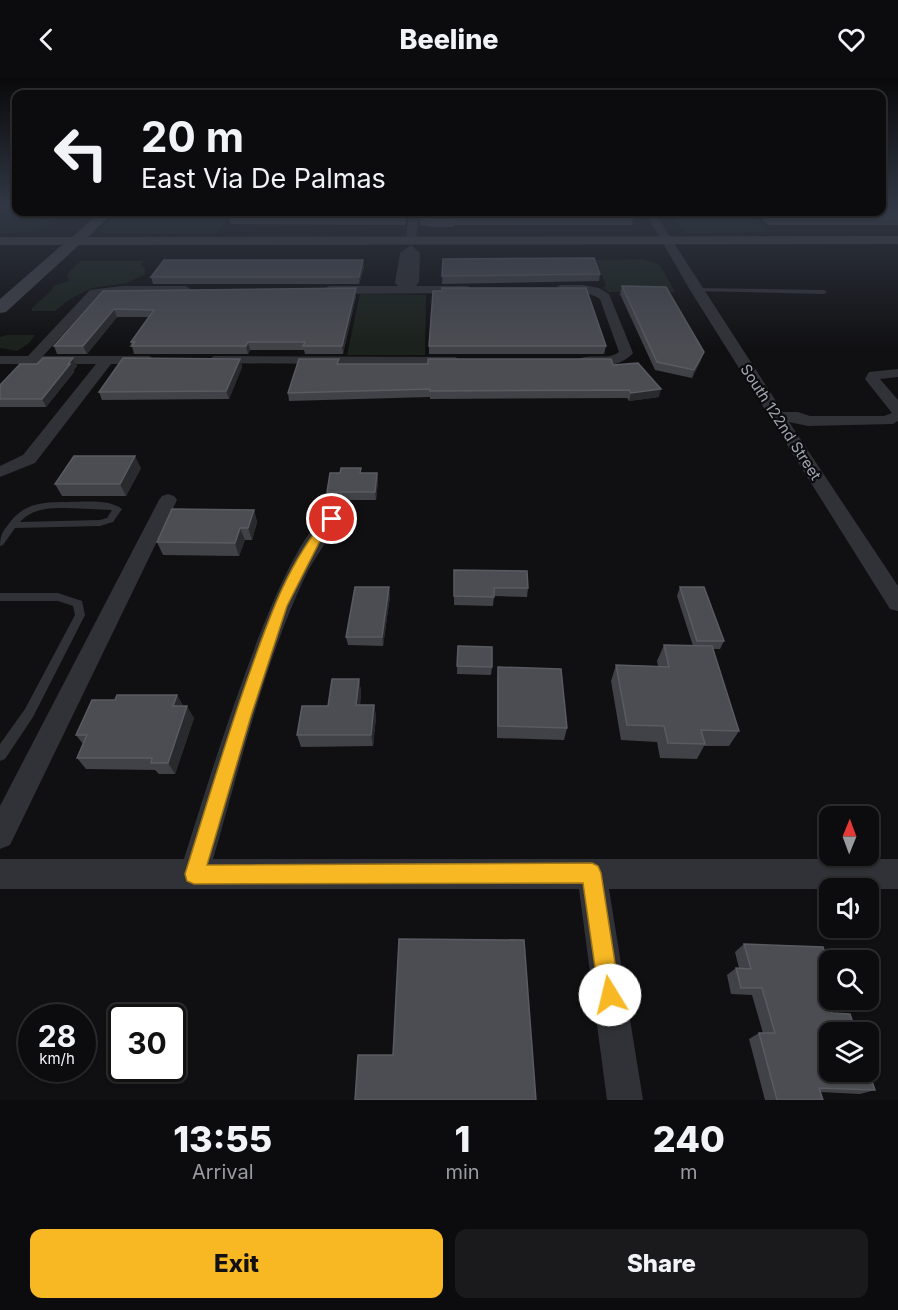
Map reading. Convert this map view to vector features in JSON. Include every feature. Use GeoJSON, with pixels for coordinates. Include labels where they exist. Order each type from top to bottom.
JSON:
{"type":"FeatureCollection","features":[{"type":"Feature","properties":{"kind":"main road"},"geometry":{"type":"LineString","coordinates":[[0,308],[60,254]]}},
{"type":"Feature","properties":{"kind":"street"},"geometry":{"type":"LineString","coordinates":[[407,290],[401,283],[415,254]]}},
{"type":"Feature","properties":{"kind":"street","name":"South 122nd Street"},"geometry":{"type":"LineString","coordinates":[[675,254],[696,290],[898,603]]}},
{"type":"Feature","properties":{"kind":"street"},"geometry":{"type":"LineString","coordinates":[[548,289],[599,291],[605,297],[626,353],[622,359],[613,361],[566,361]]}},
{"type":"Feature","properties":{"kind":"street"},"geometry":{"type":"LineString","coordinates":[[32,360],[94,293],[122,290],[195,290]]}},
{"type":"Feature","properties":{"kind":"street"},"geometry":{"type":"LineString","coordinates":[[315,290],[478,290]]}},
{"type":"Feature","properties":{"kind":"street"},"geometry":{"type":"LineString","coordinates":[[0,360],[165,360]]}},
{"type":"Feature","properties":{"kind":"street"},"geometry":{"type":"LineString","coordinates":[[0,472],[29,459],[107,360]]}},
{"type":"Feature","properties":{"kind":"street"},"geometry":{"type":"LineString","coordinates":[[201,360],[472,361]]}},
{"type":"Feature","properties":{"kind":"street"},"geometry":{"type":"LineString","coordinates":[[778,417],[798,417],[808,421],[848,417],[887,421],[896,414],[872,379],[874,375],[898,373]]}},
{"type":"Feature","properties":{"kind":"street"},"geometry":{"type":"LineString","coordinates":[[0,835],[168,500]]}},
{"type":"Feature","properties":{"kind":"street"},"geometry":{"type":"LineString","coordinates":[[194,874],[280,606],[314,540],[332,519]]}},
{"type":"Feature","properties":{"kind":"street"},"geometry":{"type":"LineString","coordinates":[[592,873],[625,1100]]}},
{"type":"Feature","properties":{"kind":"street"},"geometry":{"type":"LineString","coordinates":[[0,874],[898,874]]}},
{"type":"Feature","properties":{"kind":"lane"},"geometry":{"type":"LineString","coordinates":[[696,290],[824,292]]}},
{"type":"Feature","properties":{"kind":"lane"},"geometry":{"type":"LineString","coordinates":[[0,543],[12,525],[27,510],[40,506],[117,508],[116,514],[110,520],[100,523],[12,525]]}},
{"type":"Feature","properties":{"kind":"lane"},"geometry":{"type":"LineString","coordinates":[[0,597],[58,597],[78,604],[81,615],[29,713],[0,755]]}},
{"type":"Feature","properties":{"kind":"shaded area"},"geometry":{"type":"Polygon","coordinates":[[[643,259],[660,265],[675,292],[609,292],[602,288],[606,286],[596,260],[643,259]]]}},
{"type":"Feature","properties":{"kind":"shaded area"},"geometry":{"type":"Polygon","coordinates":[[[81,261],[144,261],[141,265],[145,269],[145,274],[127,283],[92,288],[70,299],[55,311],[32,311],[32,308],[52,290],[53,286],[69,281],[67,274],[81,261]]]}},
{"type":"Feature","properties":{"kind":"shaded area"},"geometry":{"type":"Polygon","coordinates":[[[360,294],[426,295],[425,355],[347,355],[360,294]]]}},
{"type":"Feature","properties":{"kind":"shaded area"},"geometry":{"type":"Polygon","coordinates":[[[35,335],[29,343],[17,351],[0,348],[0,337],[35,335]]]}},
{"type":"Feature","properties":{"kind":"building"},"geometry":{"type":"Polygon","coordinates":[[[594,258],[600,274],[442,276],[443,259],[594,258]]]}},
{"type":"Feature","properties":{"kind":"building"},"geometry":{"type":"Polygon","coordinates":[[[164,260],[363,260],[359,277],[151,277],[164,260]]]}},
{"type":"Feature","properties":{"kind":"building"},"geometry":{"type":"Polygon","coordinates":[[[622,286],[666,287],[704,352],[694,370],[657,362],[622,286]]]}},
{"type":"Feature","properties":{"kind":"building"},"geometry":{"type":"Polygon","coordinates":[[[356,288],[342,346],[303,346],[305,342],[248,342],[246,346],[131,346],[135,342],[131,342],[154,310],[114,309],[83,346],[54,346],[103,291],[356,288]]]}},
{"type":"Feature","properties":{"kind":"building"},"geometry":{"type":"Polygon","coordinates":[[[442,288],[586,288],[606,346],[429,346],[433,291],[442,291],[442,288]]]}},
{"type":"Feature","properties":{"kind":"building"},"geometry":{"type":"Polygon","coordinates":[[[43,358],[73,358],[42,399],[0,399],[0,385],[20,364],[37,364],[43,358]]]}},
{"type":"Feature","properties":{"kind":"building"},"geometry":{"type":"Polygon","coordinates":[[[123,358],[240,359],[226,391],[99,392],[123,358]]]}},
{"type":"Feature","properties":{"kind":"building"},"geometry":{"type":"Polygon","coordinates":[[[299,359],[339,359],[337,364],[428,364],[428,359],[611,359],[613,365],[638,363],[661,389],[631,393],[629,390],[430,391],[430,389],[288,393],[299,359]]]}},
{"type":"Feature","properties":{"kind":"building"},"geometry":{"type":"Polygon","coordinates":[[[74,456],[135,456],[120,484],[55,484],[74,456]]]}},
{"type":"Feature","properties":{"kind":"building"},"geometry":{"type":"Polygon","coordinates":[[[341,468],[361,468],[360,473],[377,473],[375,492],[327,492],[330,473],[340,473],[341,468]]]}},
{"type":"Feature","properties":{"kind":"building"},"geometry":{"type":"Polygon","coordinates":[[[172,509],[254,510],[248,528],[240,528],[235,543],[157,542],[172,509]]]}},
{"type":"Feature","properties":{"kind":"building"},"geometry":{"type":"Polygon","coordinates":[[[454,570],[527,571],[528,588],[494,588],[494,597],[454,596],[454,570]]]}},
{"type":"Feature","properties":{"kind":"building"},"geometry":{"type":"Polygon","coordinates":[[[355,587],[389,587],[382,637],[346,637],[355,587]]]}},
{"type":"Feature","properties":{"kind":"building"},"geometry":{"type":"Polygon","coordinates":[[[680,587],[704,587],[724,641],[697,641],[680,587]]]}},
{"type":"Feature","properties":{"kind":"building"},"geometry":{"type":"Polygon","coordinates":[[[664,645],[712,646],[739,731],[701,730],[705,744],[668,743],[664,726],[627,725],[616,665],[669,667],[664,645]]]}},
{"type":"Feature","properties":{"kind":"building"},"geometry":{"type":"Polygon","coordinates":[[[458,646],[492,647],[492,667],[457,666],[458,646]]]}},
{"type":"Feature","properties":{"kind":"building"},"geometry":{"type":"Polygon","coordinates":[[[498,667],[561,669],[567,728],[498,726],[498,667]]]}},
{"type":"Feature","properties":{"kind":"building"},"geometry":{"type":"Polygon","coordinates":[[[332,679],[359,679],[356,705],[374,705],[371,735],[297,735],[302,706],[328,706],[332,679]]]}},
{"type":"Feature","properties":{"kind":"building"},"geometry":{"type":"Polygon","coordinates":[[[117,695],[177,695],[173,706],[187,706],[168,763],[151,763],[152,758],[77,758],[87,735],[76,735],[92,700],[115,700],[117,695]]]}},
{"type":"Feature","properties":{"kind":"building"},"geometry":{"type":"Polygon","coordinates":[[[399,939],[524,940],[536,1100],[355,1100],[358,1055],[393,1055],[399,939]]]}},
{"type":"Feature","properties":{"kind":"building"},"geometry":{"type":"Polygon","coordinates":[[[744,944],[823,947],[824,950],[819,950],[819,1010],[850,1014],[853,1022],[819,1022],[819,1082],[872,1082],[875,1090],[819,1088],[823,1100],[777,1100],[759,1033],[775,1033],[762,988],[741,988],[736,968],[751,969],[744,944]]]}},
{"type":"Feature","properties":{"kind":"route"},"geometry":{"type":"LineString","coordinates":[[332,519],[314,540],[280,606],[194,874],[592,873],[610,995]]}}]}
